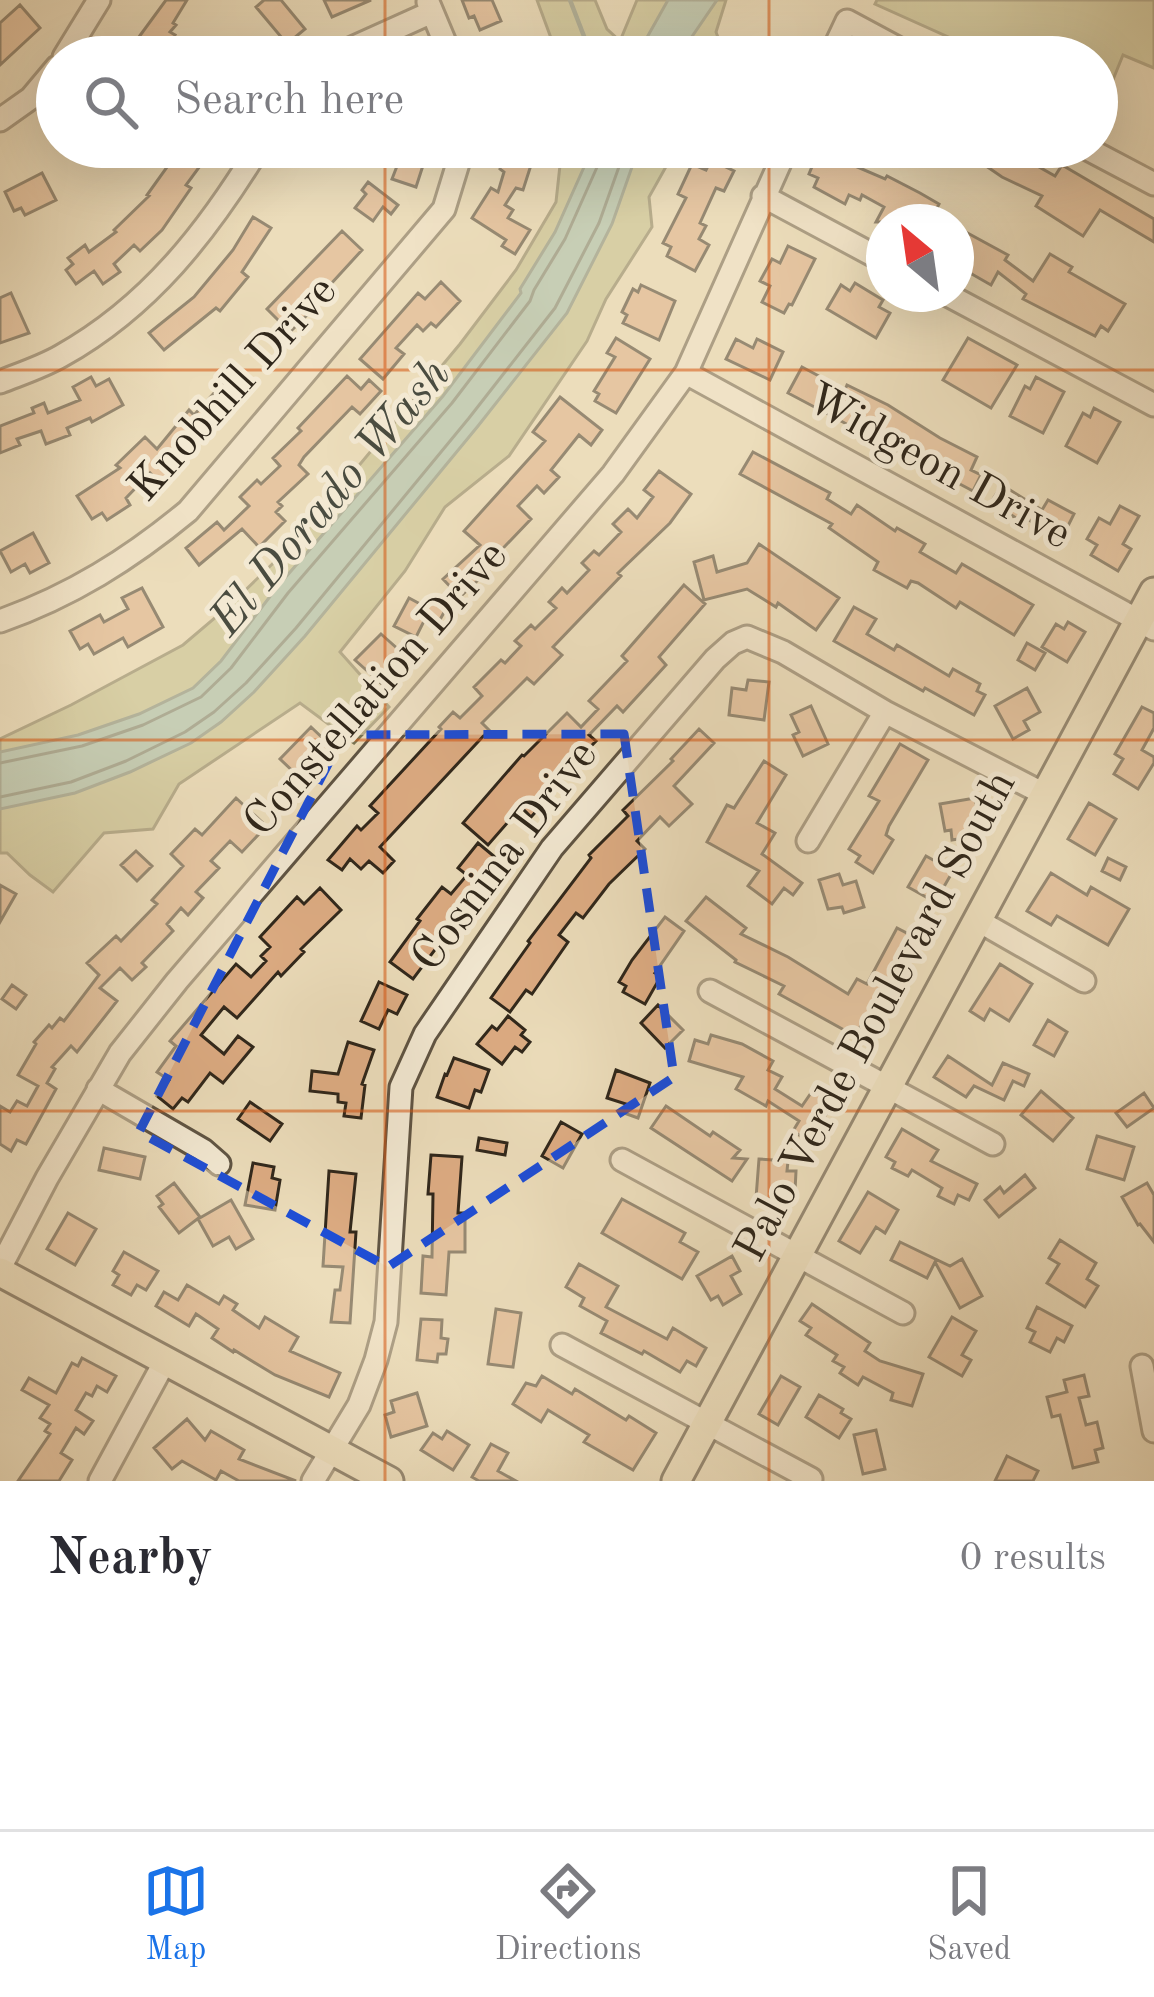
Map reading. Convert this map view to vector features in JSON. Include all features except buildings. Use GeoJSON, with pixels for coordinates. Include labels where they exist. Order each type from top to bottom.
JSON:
{"type":"FeatureCollection","features":[{"type":"Feature","properties":{"kind":"main road","name":"Palo Verde Boulevard South"},"geometry":{"type":"LineString","coordinates":[[676,1481],[1044,794],[1146,625],[1154,592]]}},
{"type":"Feature","properties":{"kind":"main road"},"geometry":{"type":"LineString","coordinates":[[0,1270],[389,1481]]}},
{"type":"Feature","properties":{"kind":"street"},"geometry":{"type":"LineString","coordinates":[[77,36],[99,0]]}},
{"type":"Feature","properties":{"kind":"street"},"geometry":{"type":"LineString","coordinates":[[372,36],[430,6],[442,36]]}},
{"type":"Feature","properties":{"kind":"street"},"geometry":{"type":"LineString","coordinates":[[840,36],[847,22],[874,36]]}},
{"type":"Feature","properties":{"kind":"street"},"geometry":{"type":"LineString","coordinates":[[0,120],[36,92]]}},
{"type":"Feature","properties":{"kind":"street"},"geometry":{"type":"LineString","coordinates":[[1118,165],[1154,184]]}},
{"type":"Feature","properties":{"kind":"street"},"geometry":{"type":"LineString","coordinates":[[0,382],[59,357],[124,314],[178,261],[223,207],[246,168]]}},
{"type":"Feature","properties":{"kind":"street","name":"Knobhill Drive"},"geometry":{"type":"LineString","coordinates":[[0,621],[88,583],[145,548],[188,511],[444,208],[456,168]]}},
{"type":"Feature","properties":{"kind":"street","name":"Constellation Drive"},"geometry":{"type":"LineString","coordinates":[[0,1270],[120,1053],[613,474],[686,373],[777,168]]}},
{"type":"Feature","properties":{"kind":"street"},"geometry":{"type":"LineString","coordinates":[[763,196],[866,251]]}},
{"type":"Feature","properties":{"kind":"street"},"geometry":{"type":"LineString","coordinates":[[974,309],[1154,405]]}},
{"type":"Feature","properties":{"kind":"street","name":"Widgeon Drive"},"geometry":{"type":"LineString","coordinates":[[686,373],[1146,625]]}},
{"type":"Feature","properties":{"kind":"street","name":"Cosnina Drive"},"geometry":{"type":"LineString","coordinates":[[314,1481],[359,1405],[386,1322],[401,1087],[425,1034],[551,848],[715,659],[747,637],[1044,794]]}},
{"type":"Feature","properties":{"kind":"street"},"geometry":{"type":"LineString","coordinates":[[808,841],[885,712]]}},
{"type":"Feature","properties":{"kind":"street"},"geometry":{"type":"LineString","coordinates":[[977,920],[1084,981]]}},
{"type":"Feature","properties":{"kind":"street"},"geometry":{"type":"LineString","coordinates":[[710,991],[992,1144]]}},
{"type":"Feature","properties":{"kind":"street"},"geometry":{"type":"LineString","coordinates":[[98,1089],[220,1164]]}},
{"type":"Feature","properties":{"kind":"street"},"geometry":{"type":"LineString","coordinates":[[622,1160],[903,1313]]}},
{"type":"Feature","properties":{"kind":"street"},"geometry":{"type":"LineString","coordinates":[[562,1345],[811,1479]]}},
{"type":"Feature","properties":{"kind":"street"},"geometry":{"type":"LineString","coordinates":[[100,1481],[165,1361]]}},
{"type":"Feature","properties":{"kind":"street"},"geometry":{"type":"LineString","coordinates":[[1142,1366],[1154,1431]]}},
{"type":"Feature","properties":{"kind":"highlighted area"},"geometry":{"type":"Polygon","coordinates":[[[624,734],[674,1077],[388,1267],[139,1132],[343,735],[624,734]]]}},
{"type":"Feature","properties":{"kind":"green space"},"geometry":{"type":"Polygon","coordinates":[[[537,0],[595,0],[615,36],[550,36],[537,0]]]}},
{"type":"Feature","properties":{"kind":"green space"},"geometry":{"type":"Polygon","coordinates":[[[637,0],[726,0],[717,36],[622,36],[637,0]]]}},
{"type":"Feature","properties":{"kind":"green space"},"geometry":{"type":"Polygon","coordinates":[[[877,0],[1154,0],[1154,68],[1123,55],[1118,67],[1118,36],[946,36],[875,4],[877,0]]]}},
{"type":"Feature","properties":{"kind":"green space"},"geometry":{"type":"Polygon","coordinates":[[[560,168],[665,168],[649,197],[652,227],[606,299],[587,341],[509,456],[445,507],[405,571],[340,652],[389,707],[354,743],[300,703],[179,784],[153,829],[104,833],[53,892],[7,853],[0,853],[0,739],[183,645],[229,606],[297,540],[460,344],[516,270],[556,202],[560,168]]]}},
{"type":"Feature","properties":{"kind":"water"},"geometry":{"type":"Polygon","coordinates":[[[668,0],[717,0],[692,36],[648,36],[668,0]]]}},
{"type":"Feature","properties":{"kind":"water"},"geometry":{"type":"Polygon","coordinates":[[[584,168],[632,168],[612,224],[567,313],[305,636],[254,692],[191,743],[130,772],[75,793],[0,809],[0,752],[78,735],[139,714],[193,688],[221,661],[278,586],[443,396],[521,293],[584,168]]]}},
{"type":"Feature","properties":{"kind":"waterway"},"geometry":{"type":"LineString","coordinates":[[570,0],[584,36]]}},
{"type":"Feature","properties":{"kind":"water label","name":"El Dorado Wash"},"geometry":{"type":"Point","coordinates":[331,498]}}]}
